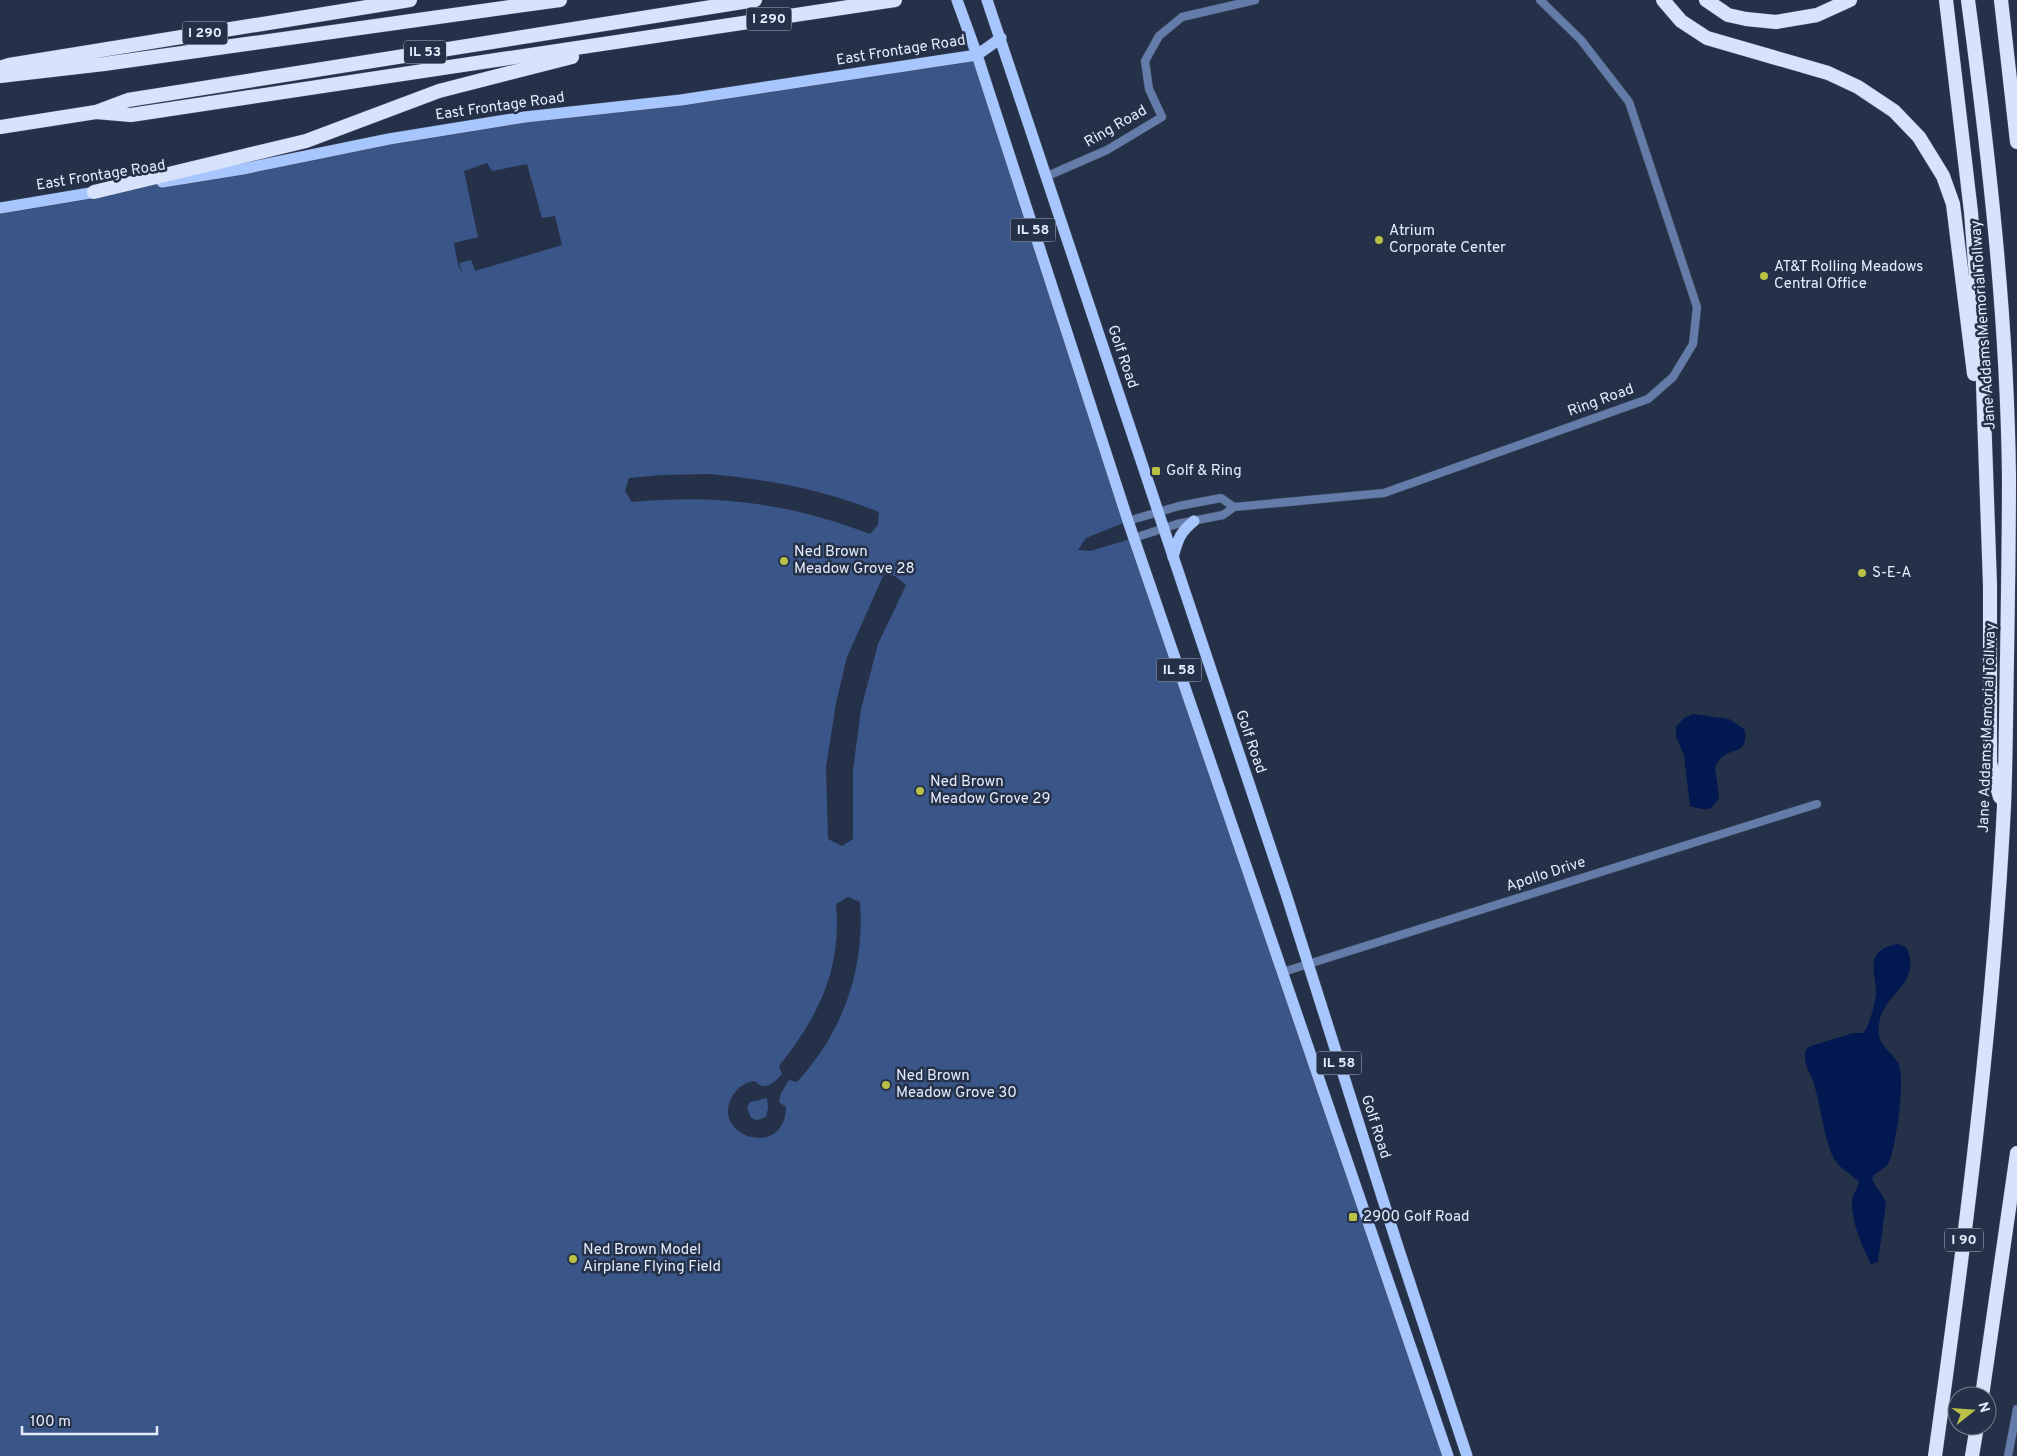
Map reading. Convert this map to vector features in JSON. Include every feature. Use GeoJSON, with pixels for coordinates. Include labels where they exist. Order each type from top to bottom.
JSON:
{"type":"FeatureCollection","features":[{"type":"Feature","properties":{"kind":"highway","name":"I 290"},"geometry":{"type":"LineString","coordinates":[[0,68],[9,64],[410,0]]}},
{"type":"Feature","properties":{"kind":"highway","name":"IL 53"},"geometry":{"type":"LineString","coordinates":[[0,76],[134,60],[560,0]]}},
{"type":"Feature","properties":{"kind":"highway","name":"IL 53"},"geometry":{"type":"LineString","coordinates":[[96,112],[128,100],[756,0]]}},
{"type":"Feature","properties":{"kind":"highway","name":"I 290"},"geometry":{"type":"LineString","coordinates":[[0,127],[96,112],[131,115],[895,0]]}},
{"type":"Feature","properties":{"kind":"highway"},"geometry":{"type":"LineString","coordinates":[[1663,0],[1681,21],[1707,38],[1828,73],[1858,87],[1894,111],[1926,147],[1943,176],[1953,204],[1965,291],[1984,465]]}},
{"type":"Feature","properties":{"kind":"highway"},"geometry":{"type":"LineString","coordinates":[[1706,0],[1728,15],[1776,22],[1817,15],[1850,0]]}},
{"type":"Feature","properties":{"kind":"highway"},"geometry":{"type":"LineString","coordinates":[[1946,0],[1971,212],[1982,356],[1984,465],[1990,586],[1990,763],[2004,809]]}},
{"type":"Feature","properties":{"kind":"highway","name":"Jane Addams Memorial Tollway"},"geometry":{"type":"LineString","coordinates":[[1935,1456],[1956,1308],[1988,1024],[2004,809],[2008,474],[2005,386],[1999,283],[1987,145],[1968,0]]}},
{"type":"Feature","properties":{"kind":"highway"},"geometry":{"type":"LineString","coordinates":[[2002,0],[2017,142]]}},
{"type":"Feature","properties":{"kind":"highway"},"geometry":{"type":"LineString","coordinates":[[94,192],[306,141],[439,91],[643,39]]}},
{"type":"Feature","properties":{"kind":"highway","name":"I 90"},"geometry":{"type":"LineString","coordinates":[[1983,1386],[2017,1153]]}},
{"type":"Feature","properties":{"kind":"highway"},"geometry":{"type":"LineString","coordinates":[[1972,1456],[1975,1436]]}},
{"type":"Feature","properties":{"kind":"main road","name":"IL 58"},"geometry":{"type":"LineString","coordinates":[[957,0],[977,55],[1128,521],[1448,1456]]}},
{"type":"Feature","properties":{"kind":"main road","name":"IL 58"},"geometry":{"type":"LineString","coordinates":[[987,0],[1001,38]]}},
{"type":"Feature","properties":{"kind":"main road","name":"East Frontage Road"},"geometry":{"type":"LineString","coordinates":[[0,208],[243,169],[389,139],[525,117],[681,100],[977,55],[1001,38]]}},
{"type":"Feature","properties":{"kind":"main road","name":"Golf Road"},"geometry":{"type":"LineString","coordinates":[[1001,38],[1045,177],[1308,964],[1467,1456]]}},
{"type":"Feature","properties":{"kind":"main road"},"geometry":{"type":"LineString","coordinates":[[1173,557],[1178,537],[1194,521]]}},
{"type":"Feature","properties":{"kind":"street","name":"Ring Road"},"geometry":{"type":"LineString","coordinates":[[1045,177],[1107,150],[1162,117],[1149,89],[1145,61],[1159,36],[1182,17],[1255,0]]}},
{"type":"Feature","properties":{"kind":"street","name":"Ring Road"},"geometry":{"type":"LineString","coordinates":[[1134,538],[1177,524],[1223,515],[1234,506],[1384,493],[1648,399],[1673,377],[1693,344],[1697,307],[1629,102],[1581,40],[1540,0]]}},
{"type":"Feature","properties":{"kind":"street","name":"Ring Road"},"geometry":{"type":"LineString","coordinates":[[1128,521],[1158,512],[1221,498],[1234,506]]}},
{"type":"Feature","properties":{"kind":"street","name":"Apollo Drive"},"geometry":{"type":"LineString","coordinates":[[1283,972],[1816,804]]}},
{"type":"Feature","properties":{"kind":"street"},"geometry":{"type":"LineString","coordinates":[[2008,1456],[2017,1409]]}},
{"type":"Feature","properties":{"kind":"shaded area"},"geometry":{"type":"Polygon","coordinates":[[[977,55],[1128,521],[1086,538],[1078,550],[1090,551],[1134,538],[1448,1456],[0,1456],[0,207],[403,137],[977,55]],[[487,163],[464,171],[478,237],[454,243],[458,265],[463,274],[459,263],[471,260],[475,271],[562,245],[555,216],[542,218],[527,164],[492,171],[487,163]],[[710,474],[629,478],[625,491],[632,502],[694,499],[724,500],[782,508],[840,523],[870,534],[878,525],[879,512],[817,491],[754,479],[710,474]],[[884,574],[847,657],[836,703],[826,767],[828,839],[842,846],[853,839],[853,770],[861,709],[878,644],[906,585],[895,576],[884,574]],[[848,897],[836,904],[837,928],[835,950],[825,991],[806,1029],[779,1066],[782,1074],[773,1083],[766,1086],[762,1086],[755,1081],[745,1084],[733,1095],[728,1110],[731,1122],[739,1131],[750,1137],[762,1138],[774,1134],[782,1124],[786,1107],[779,1102],[781,1093],[789,1080],[797,1082],[813,1063],[827,1042],[848,999],[859,952],[860,902],[848,897]]]}},
{"type":"Feature","properties":{"kind":"shaded area"},"geometry":{"type":"Polygon","coordinates":[[[1693,714],[1729,719],[1745,730],[1742,747],[1726,754],[1715,767],[1719,798],[1713,806],[1707,809],[1690,806],[1684,755],[1676,737],[1676,727],[1684,718],[1693,714]]]}},
{"type":"Feature","properties":{"kind":"shaded area"},"geometry":{"type":"Polygon","coordinates":[[[1897,944],[1906,947],[1910,959],[1910,970],[1882,1014],[1879,1024],[1879,1037],[1898,1063],[1901,1095],[1890,1160],[1872,1178],[1886,1203],[1878,1262],[1871,1264],[1853,1217],[1852,1200],[1859,1182],[1840,1166],[1832,1155],[1805,1053],[1806,1049],[1811,1046],[1865,1031],[1871,1017],[1875,998],[1875,960],[1881,950],[1897,944]]]}},
{"type":"Feature","properties":{"kind":"shaded area"},"geometry":{"type":"Polygon","coordinates":[[[767,1098],[768,1108],[766,1117],[757,1120],[751,1118],[747,1108],[750,1102],[767,1098]]]}},
{"type":"Feature","properties":{"kind":"place","name":"Atrium Corporate Center"},"geometry":{"type":"Point","coordinates":[1379,240]}},
{"type":"Feature","properties":{"kind":"place","name":"AT&T Rolling Meadows Central Office"},"geometry":{"type":"Point","coordinates":[1764,276]}},
{"type":"Feature","properties":{"kind":"place","name":"Golf & Ring"},"geometry":{"type":"Point","coordinates":[1156,471]}},
{"type":"Feature","properties":{"kind":"place","name":"Ned Brown Meadow Grove 28"},"geometry":{"type":"Point","coordinates":[784,561]}},
{"type":"Feature","properties":{"kind":"place","name":"S-E-A"},"geometry":{"type":"Point","coordinates":[1862,573]}},
{"type":"Feature","properties":{"kind":"place","name":"Ned Brown Meadow Grove 29"},"geometry":{"type":"Point","coordinates":[920,791]}},
{"type":"Feature","properties":{"kind":"place","name":"Ned Brown Meadow Grove 30"},"geometry":{"type":"Point","coordinates":[886,1085]}},
{"type":"Feature","properties":{"kind":"place","name":"2900 Golf Road"},"geometry":{"type":"Point","coordinates":[1353,1217]}},
{"type":"Feature","properties":{"kind":"place","name":"Ned Brown Model Airplane Flying Field"},"geometry":{"type":"Point","coordinates":[573,1259]}}]}
